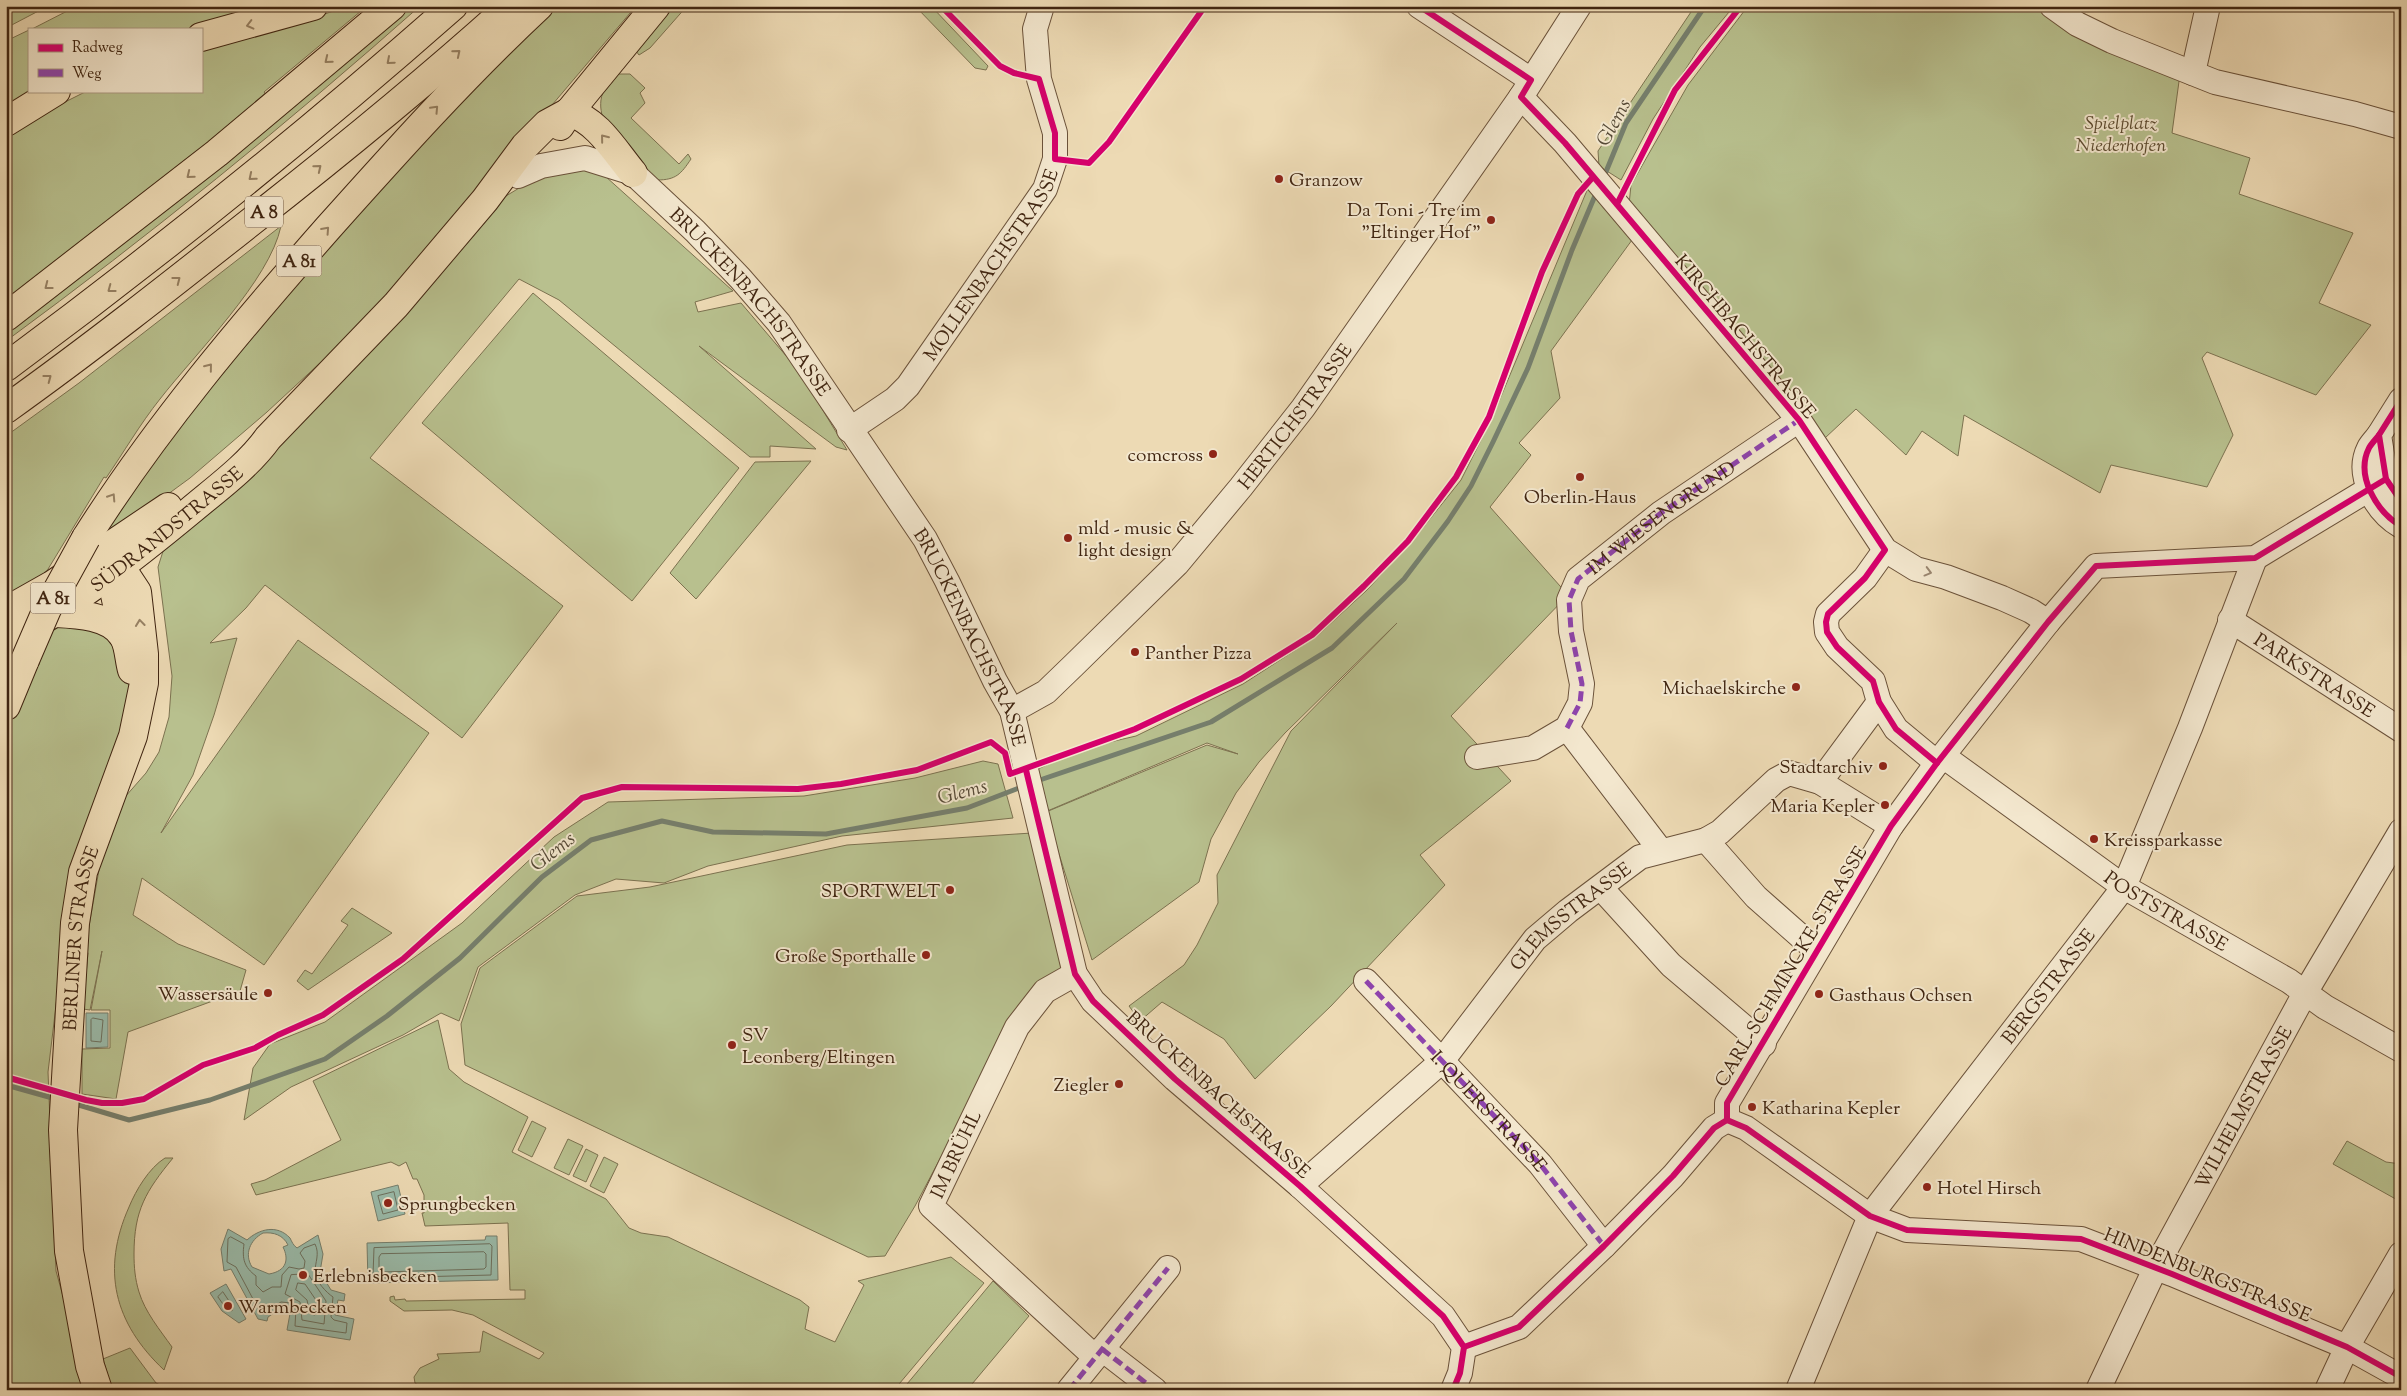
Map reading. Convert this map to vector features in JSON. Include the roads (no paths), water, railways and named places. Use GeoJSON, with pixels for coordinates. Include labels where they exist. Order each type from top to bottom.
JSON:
{"type":"FeatureCollection","features":[{"type":"Feature","properties":{"kind":"main road"},"geometry":{"type":"LineString","coordinates":[[202,37],[313,6]]}},
{"type":"Feature","properties":{"kind":"main road"},"geometry":{"type":"LineString","coordinates":[[6,318],[217,153],[392,6]]}},
{"type":"Feature","properties":{"kind":"main road","name":"A 8"},"geometry":{"type":"LineString","coordinates":[[6,367],[112,288],[248,180],[453,6]]}},
{"type":"Feature","properties":{"kind":"main road","name":"A 8"},"geometry":{"type":"LineString","coordinates":[[6,409],[117,326],[300,183],[471,42],[510,6]]}},
{"type":"Feature","properties":{"kind":"main road","name":"A 81"},"geometry":{"type":"LineString","coordinates":[[6,706],[15,651],[47,609],[105,551],[114,493],[162,427],[230,341],[410,136],[484,57],[539,6]]}},
{"type":"Feature","properties":{"kind":"main road","name":"SÜDRANDSTRASSE"},"geometry":{"type":"LineString","coordinates":[[485,200],[518,176],[551,140],[569,112],[656,6]]}},
{"type":"Feature","properties":{"kind":"main road"},"geometry":{"type":"LineString","coordinates":[[6,122],[54,92]]}},
{"type":"Feature","properties":{"kind":"main road"},"geometry":{"type":"LineString","coordinates":[[569,112],[576,132],[602,163]]}},
{"type":"Feature","properties":{"kind":"main road"},"geometry":{"type":"LineString","coordinates":[[569,112],[581,116],[598,129],[633,173]]}},
{"type":"Feature","properties":{"kind":"main road","name":"SÜDRANDSTRASSE"},"geometry":{"type":"LineString","coordinates":[[6,611],[52,585],[105,551],[268,438],[396,305],[485,200],[525,146],[547,124],[569,112]]}},
{"type":"Feature","properties":{"kind":"main road"},"geometry":{"type":"LineString","coordinates":[[105,551],[140,706]]}},
{"type":"Feature","properties":{"kind":"main road","name":"SÜDRANDSTRASSE"},"geometry":{"type":"LineString","coordinates":[[15,651],[54,613],[105,551]]}},
{"type":"Feature","properties":{"kind":"main road","name":"BERLINER STRASSE"},"geometry":{"type":"LineString","coordinates":[[98,1390],[90,1366],[69,1251],[63,1130],[64,1080],[75,923],[83,872],[133,736],[144,683],[144,654],[137,592],[105,551]]}},
{"type":"Feature","properties":{"kind":"main road"},"geometry":{"type":"LineString","coordinates":[[54,613],[87,615],[115,627],[124,637]]}},
{"type":"Feature","properties":{"kind":"street","name":"MOLLENBACHSTRASSE"},"geometry":{"type":"LineString","coordinates":[[849,430],[895,399],[908,386],[1045,189],[1055,159],[1055,133],[1039,79],[1035,29],[1042,6]]}},
{"type":"Feature","properties":{"kind":"street"},"geometry":{"type":"LineString","coordinates":[[1419,6],[1526,88]]}},
{"type":"Feature","properties":{"kind":"street","name":"HERTICHSTRASSE"},"geometry":{"type":"LineString","coordinates":[[1012,711],[1046,692],[1074,665],[1177,564],[1241,487],[1303,408],[1526,88],[1580,6]]}},
{"type":"Feature","properties":{"kind":"street"},"geometry":{"type":"LineString","coordinates":[[2052,6],[2077,24],[2112,41],[2215,82],[2356,114],[2401,127]]}},
{"type":"Feature","properties":{"kind":"street"},"geometry":{"type":"LineString","coordinates":[[2192,73],[2208,6]]}},
{"type":"Feature","properties":{"kind":"street","name":"KIRCHBACHSTRASSE"},"geometry":{"type":"LineString","coordinates":[[1526,88],[1601,186],[1799,420],[1885,550],[1916,569],[2002,598],[2031,611],[2048,622]]}},
{"type":"Feature","properties":{"kind":"street","name":"BRUCKENBACHSTRASSE"},"geometry":{"type":"LineString","coordinates":[[518,176],[541,166],[574,158],[585,158],[633,173],[695,231],[779,323],[849,430],[925,539],[952,590],[994,681],[1012,711],[1075,974],[1093,1001],[1175,1079],[1300,1186],[1443,1316],[1464,1347]]}},
{"type":"Feature","properties":{"kind":"street"},"geometry":{"type":"LineString","coordinates":[[2401,400],[2379,436],[2378,484],[2387,517],[2401,526]]}},
{"type":"Feature","properties":{"kind":"street","name":"IM WIESENGRUND"},"geometry":{"type":"LineString","coordinates":[[1567,728],[1580,703],[1582,684],[1571,631],[1570,600],[1578,579],[1661,513],[1799,420]]}},
{"type":"Feature","properties":{"kind":"street"},"geometry":{"type":"LineString","coordinates":[[2378,484],[2401,501]]}},
{"type":"Feature","properties":{"kind":"street"},"geometry":{"type":"LineString","coordinates":[[2255,558],[2378,484]]}},
{"type":"Feature","properties":{"kind":"street","name":"POSTSTRASSE"},"geometry":{"type":"LineString","coordinates":[[1885,550],[1866,578],[1828,614],[1826,622],[1828,632],[1837,647],[1873,681],[1879,702],[1896,729],[2124,887],[2289,981],[2305,993],[2401,1050]]}},
{"type":"Feature","properties":{"kind":"street","name":"CARL-SCHMINCKE-STRASSE"},"geometry":{"type":"LineString","coordinates":[[1727,1120],[1727,1103],[1764,1044],[1816,950],[1891,826],[1940,759],[2048,622],[2096,566],[2112,563],[2255,558]]}},
{"type":"Feature","properties":{"kind":"street","name":"BERGSTRASSE"},"geometry":{"type":"LineString","coordinates":[[1798,1390],[1870,1216],[2124,887],[2190,728],[2255,558]]}},
{"type":"Feature","properties":{"kind":"street","name":"PARKSTRASSE"},"geometry":{"type":"LineString","coordinates":[[2230,620],[2401,730]]}},
{"type":"Feature","properties":{"kind":"street"},"geometry":{"type":"LineString","coordinates":[[1820,782],[1879,702]]}},
{"type":"Feature","properties":{"kind":"street"},"geometry":{"type":"LineString","coordinates":[[1477,757],[1533,748],[1567,728],[1661,851]]}},
{"type":"Feature","properties":{"kind":"street","name":"GLEMSSTRASSE"},"geometry":{"type":"LineString","coordinates":[[1300,1186],[1442,1061],[1535,940],[1568,911],[1640,857],[1706,840],[1720,832],[1776,780],[1789,773],[1820,782],[1891,826]]}},
{"type":"Feature","properties":{"kind":"street","name":"WILHELMSTRASSE"},"geometry":{"type":"LineString","coordinates":[[2098,1390],[2156,1267],[2305,993],[2401,832]]}},
{"type":"Feature","properties":{"kind":"street"},"geometry":{"type":"LineString","coordinates":[[1706,840],[1756,897],[1816,950]]}},
{"type":"Feature","properties":{"kind":"street"},"geometry":{"type":"LineString","coordinates":[[1601,888],[1671,965],[1764,1044]]}},
{"type":"Feature","properties":{"kind":"street","name":"IM BRÜHL"},"geometry":{"type":"LineString","coordinates":[[1075,974],[1045,992],[1017,1028],[931,1206],[1098,1353]]}},
{"type":"Feature","properties":{"kind":"street","name":"I. QUERSTRASSE"},"geometry":{"type":"LineString","coordinates":[[1366,981],[1540,1164],[1604,1246]]}},
{"type":"Feature","properties":{"kind":"street"},"geometry":{"type":"LineString","coordinates":[[1453,1390],[1460,1373],[1464,1347],[1519,1327],[1604,1246],[1673,1176],[1714,1128],[1727,1120]]}},
{"type":"Feature","properties":{"kind":"street","name":"HINDENBURGSTRASSE"},"geometry":{"type":"LineString","coordinates":[[1727,1120],[1746,1128],[1870,1216],[1907,1230],[2080,1239],[2156,1267],[2347,1347],[2401,1377]]}},
{"type":"Feature","properties":{"kind":"street"},"geometry":{"type":"LineString","coordinates":[[2328,1390],[2347,1347],[2401,1254]]}},
{"type":"Feature","properties":{"kind":"street"},"geometry":{"type":"LineString","coordinates":[[1069,1390],[1168,1268]]}},
{"type":"Feature","properties":{"kind":"street"},"geometry":{"type":"LineString","coordinates":[[1098,1353],[1155,1390]]}},
{"type":"Feature","properties":{"kind":"water"},"geometry":{"type":"Polygon","coordinates":[[[86,1013],[108,1013],[108,1047],[86,1048],[86,1013]]]}},
{"type":"Feature","properties":{"kind":"water","name":"Sprungbecken"},"geometry":{"type":"Polygon","coordinates":[[[398,1185],[405,1214],[378,1221],[371,1192],[398,1185]]]}},
{"type":"Feature","properties":{"kind":"water","name":"Erlebnisbecken"},"geometry":{"type":"Polygon","coordinates":[[[228,1229],[247,1240],[262,1231],[279,1231],[290,1238],[297,1248],[318,1235],[323,1254],[320,1272],[331,1290],[345,1294],[344,1301],[338,1300],[335,1315],[354,1319],[350,1340],[287,1330],[291,1308],[283,1307],[268,1317],[267,1321],[258,1319],[231,1269],[224,1271],[221,1249],[228,1229]],[[267,1233],[258,1236],[252,1243],[249,1257],[252,1267],[269,1274],[280,1270],[285,1264],[286,1256],[283,1247],[288,1245],[281,1237],[267,1233]]]}},
{"type":"Feature","properties":{"kind":"water"},"geometry":{"type":"Polygon","coordinates":[[[486,1236],[497,1236],[498,1280],[368,1283],[367,1243],[485,1240],[486,1236]]]}},
{"type":"Feature","properties":{"kind":"water","name":"Warmbecken"},"geometry":{"type":"Polygon","coordinates":[[[226,1284],[246,1319],[239,1323],[222,1311],[210,1293],[226,1284]]]}},
{"type":"Feature","properties":{"kind":"waterway","name":"Glems"},"geometry":{"type":"LineString","coordinates":[[1603,179],[1626,123],[1705,6]]}},
{"type":"Feature","properties":{"kind":"waterway","name":"Glems"},"geometry":{"type":"LineString","coordinates":[[1034,782],[1211,722],[1332,648],[1404,579],[1448,521],[1471,486],[1493,442],[1528,368],[1572,250],[1597,191]]}},
{"type":"Feature","properties":{"kind":"waterway","name":"Glems"},"geometry":{"type":"LineString","coordinates":[[72,1103],[129,1120],[210,1100],[325,1059],[387,1016],[460,958],[542,877],[591,840],[662,821],[713,832],[826,834],[967,808],[1024,786]]}},
{"type":"Feature","properties":{"kind":"waterway","name":"Glems"},"geometry":{"type":"LineString","coordinates":[[6,1085],[56,1099]]}},
{"type":"Feature","properties":{"kind":"place","name":"Granzow"},"geometry":{"type":"Point","coordinates":[1279,179]}},
{"type":"Feature","properties":{"kind":"place","name":"Da Toni - Tre im \"Eltinger Hof\""},"geometry":{"type":"Point","coordinates":[1491,220]}},
{"type":"Feature","properties":{"kind":"place","name":"comcross"},"geometry":{"type":"Point","coordinates":[1213,454]}},
{"type":"Feature","properties":{"kind":"place","name":"Oberlin-Haus"},"geometry":{"type":"Point","coordinates":[1580,477]}},
{"type":"Feature","properties":{"kind":"place","name":"mld - music & light design"},"geometry":{"type":"Point","coordinates":[1068,538]}},
{"type":"Feature","properties":{"kind":"place","name":"Panther Pizza"},"geometry":{"type":"Point","coordinates":[1135,652]}},
{"type":"Feature","properties":{"kind":"place","name":"Michaelskirche"},"geometry":{"type":"Point","coordinates":[1796,687]}},
{"type":"Feature","properties":{"kind":"place","name":"Stadtarchiv"},"geometry":{"type":"Point","coordinates":[1883,766]}},
{"type":"Feature","properties":{"kind":"place","name":"Maria Kepler"},"geometry":{"type":"Point","coordinates":[1885,805]}},
{"type":"Feature","properties":{"kind":"place","name":"Kreissparkasse"},"geometry":{"type":"Point","coordinates":[2094,839]}},
{"type":"Feature","properties":{"kind":"place","name":"SPORTWELT"},"geometry":{"type":"Point","coordinates":[950,890]}},
{"type":"Feature","properties":{"kind":"place","name":"Große Sporthalle"},"geometry":{"type":"Point","coordinates":[926,955]}},
{"type":"Feature","properties":{"kind":"place","name":"Wassersäule"},"geometry":{"type":"Point","coordinates":[268,993]}},
{"type":"Feature","properties":{"kind":"place","name":"Gasthaus Ochsen"},"geometry":{"type":"Point","coordinates":[1819,994]}},
{"type":"Feature","properties":{"kind":"place","name":"SV Leonberg/Eltingen"},"geometry":{"type":"Point","coordinates":[732,1045]}},
{"type":"Feature","properties":{"kind":"place","name":"Ziegler"},"geometry":{"type":"Point","coordinates":[1119,1084]}},
{"type":"Feature","properties":{"kind":"place","name":"Katharina Kepler"},"geometry":{"type":"Point","coordinates":[1752,1107]}},
{"type":"Feature","properties":{"kind":"place","name":"Hotel Hirsch"},"geometry":{"type":"Point","coordinates":[1927,1187]}},
{"type":"Feature","properties":{"kind":"place","name":"Sprungbecken"},"geometry":{"type":"Point","coordinates":[388,1203]}},
{"type":"Feature","properties":{"kind":"place","name":"Erlebnisbecken"},"geometry":{"type":"Point","coordinates":[303,1275]}},
{"type":"Feature","properties":{"kind":"place","name":"Warmbecken"},"geometry":{"type":"Point","coordinates":[228,1306]}},
{"type":"Feature","properties":{"kind":"park label","name":"Spielplatz Niederhofen"},"geometry":{"type":"Point","coordinates":[2121,133]}}]}
